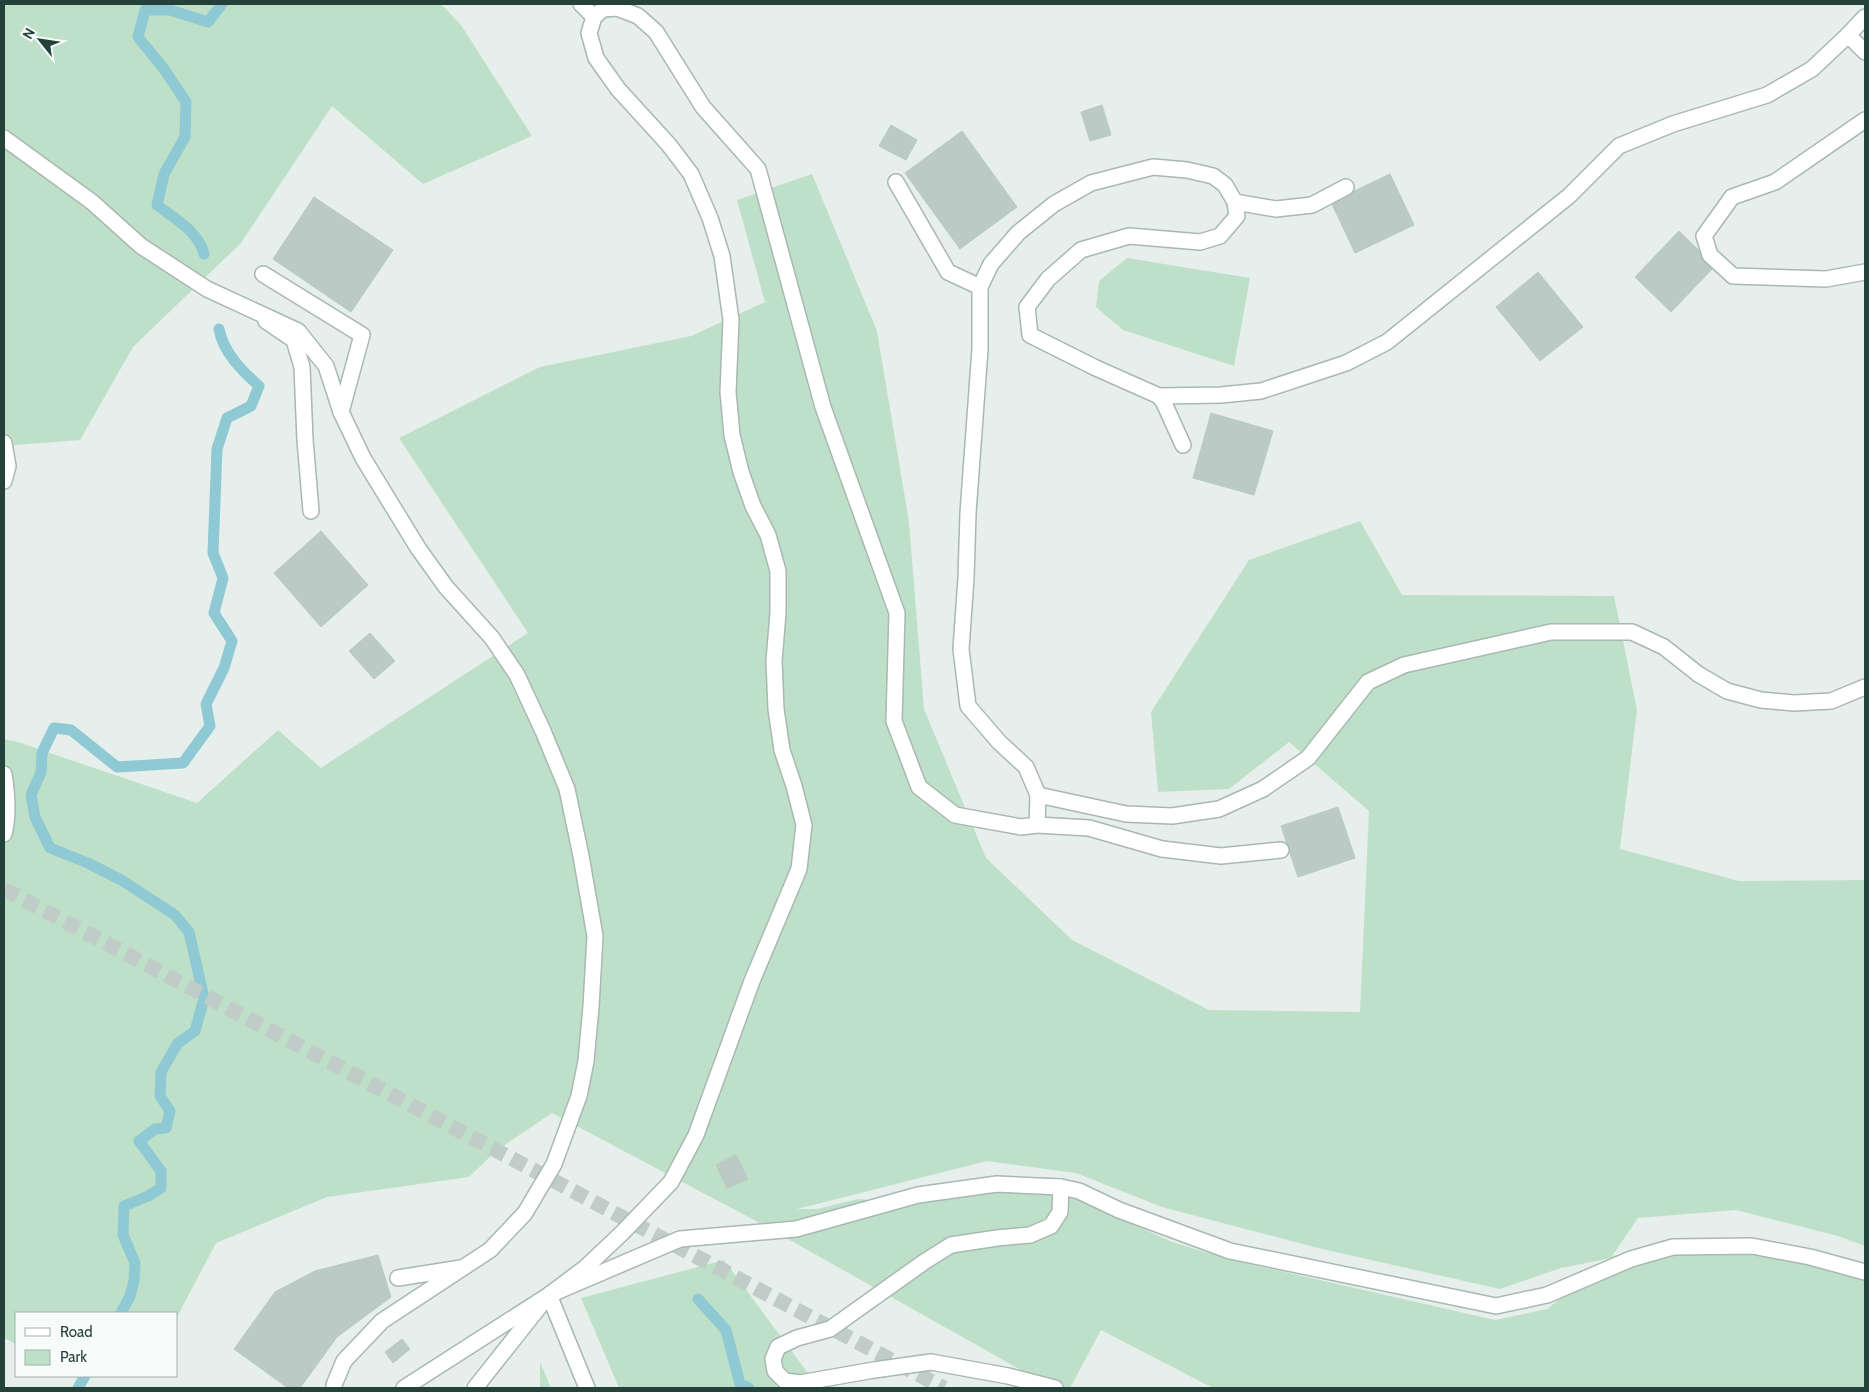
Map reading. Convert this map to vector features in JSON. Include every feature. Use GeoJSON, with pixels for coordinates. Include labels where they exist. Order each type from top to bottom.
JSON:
{"type":"FeatureCollection","features":[{"type":"Feature","properties":{"kind":"street"},"geometry":{"type":"LineString","coordinates":[[581,4],[594,18]]}},
{"type":"Feature","properties":{"kind":"street"},"geometry":{"type":"LineString","coordinates":[[404,1388],[549,1295],[584,1268],[622,1233],[671,1182],[696,1135],[752,981],[799,869],[804,825],[782,750],[776,709],[774,661],[778,613],[778,571],[768,535],[741,472],[732,435],[728,392],[731,320],[722,256],[710,218],[691,174],[669,145],[618,89],[596,58],[589,33],[594,18],[602,10],[617,8],[638,16],[656,32],[703,108],[758,169],[823,407],[897,612],[894,721],[919,787],[955,815],[1022,827],[1037,825],[1089,828],[1162,848],[1221,856],[1281,850]]}},
{"type":"Feature","properties":{"kind":"street"},"geometry":{"type":"LineString","coordinates":[[1037,825],[1038,794],[1026,767],[999,742],[968,706],[961,648],[968,513],[980,350],[980,287],[991,264],[1018,232],[1054,204],[1091,183],[1153,167],[1186,170],[1213,176],[1225,185],[1235,202],[1237,216],[1220,236],[1200,242],[1129,236],[1082,250],[1048,279],[1027,308],[1030,335],[1096,368],[1159,396],[1261,391],[1346,363],[1387,342],[1569,196],[1619,146],[1673,124],[1767,95],[1812,69],[1865,17]]}},
{"type":"Feature","properties":{"kind":"street"},"geometry":{"type":"LineString","coordinates":[[1848,35],[1865,52]]}},
{"type":"Feature","properties":{"kind":"street"},"geometry":{"type":"LineString","coordinates":[[1865,120],[1775,182],[1732,197],[1704,236],[1710,255],[1733,276],[1826,279],[1865,272]]}},
{"type":"Feature","properties":{"kind":"street"},"geometry":{"type":"LineString","coordinates":[[4,138],[92,202],[141,246],[207,289],[298,331],[326,366],[341,412],[363,458],[418,548],[446,587],[492,638],[517,675],[543,730],[567,789],[595,936],[586,1061],[579,1096],[554,1164],[525,1213],[490,1250],[382,1321],[344,1361],[334,1388]]}},
{"type":"Feature","properties":{"kind":"street"},"geometry":{"type":"LineString","coordinates":[[896,182],[948,272],[980,287]]}},
{"type":"Feature","properties":{"kind":"street"},"geometry":{"type":"LineString","coordinates":[[1235,202],[1276,209],[1312,205],[1346,187]]}},
{"type":"Feature","properties":{"kind":"street"},"geometry":{"type":"LineString","coordinates":[[263,274],[362,335],[341,412]]}},
{"type":"Feature","properties":{"kind":"street"},"geometry":{"type":"LineString","coordinates":[[245,306],[294,340],[302,367],[305,440],[311,511]]}},
{"type":"Feature","properties":{"kind":"street"},"geometry":{"type":"LineString","coordinates":[[1159,396],[1164,402],[1183,445]]}},
{"type":"Feature","properties":{"kind":"street"},"geometry":{"type":"LineString","coordinates":[[4,443],[8,466],[4,481]]}},
{"type":"Feature","properties":{"kind":"street"},"geometry":{"type":"LineString","coordinates":[[1038,794],[1126,814],[1172,816],[1219,809],[1263,789],[1308,758],[1368,682],[1404,665],[1552,632],[1632,632],[1664,647],[1698,674],[1727,692],[1761,700],[1794,703],[1831,701],[1865,687]]}},
{"type":"Feature","properties":{"kind":"street"},"geometry":{"type":"LineString","coordinates":[[4,774],[6,825],[4,834]]}},
{"type":"Feature","properties":{"kind":"street"},"geometry":{"type":"LineString","coordinates":[[475,1388],[549,1295],[680,1239],[796,1229],[928,1194],[997,1184],[1061,1186],[1078,1191],[1119,1210],[1230,1251],[1496,1306],[1547,1295],[1630,1259],[1673,1248],[1752,1246],[1810,1257],[1865,1272]]}},
{"type":"Feature","properties":{"kind":"street"},"geometry":{"type":"LineString","coordinates":[[1055,1388],[1008,1376],[931,1362],[800,1383],[785,1381],[775,1371],[773,1359],[778,1348],[797,1338],[830,1329],[951,1245],[1030,1235],[1051,1226],[1060,1212],[1061,1186]]}},
{"type":"Feature","properties":{"kind":"street"},"geometry":{"type":"LineString","coordinates":[[398,1278],[462,1268]]}},
{"type":"Feature","properties":{"kind":"street"},"geometry":{"type":"LineString","coordinates":[[549,1295],[587,1388]]}},
{"type":"Feature","properties":{"kind":"green space"},"geometry":{"type":"Polygon","coordinates":[[[4,4],[441,4],[461,25],[532,136],[423,184],[332,106],[241,243],[133,347],[80,440],[4,446],[4,4]]]}},
{"type":"Feature","properties":{"kind":"green space"},"geometry":{"type":"Polygon","coordinates":[[[812,174],[877,331],[909,522],[924,709],[986,858],[1072,940],[1209,1010],[1360,1012],[1369,811],[1289,742],[1229,789],[1158,792],[1151,712],[1249,560],[1360,521],[1402,595],[1614,596],[1637,710],[1620,849],[1739,881],[1865,880],[1865,1246],[1838,1236],[1736,1210],[1638,1218],[1612,1256],[1689,1243],[1794,1248],[1865,1275],[1865,1388],[1213,1388],[1101,1330],[1070,1388],[1053,1388],[754,1220],[552,1113],[496,1151],[469,1177],[327,1197],[216,1243],[178,1315],[178,1312],[15,1312],[15,1344],[4,1338],[4,739],[18,742],[197,803],[278,730],[321,768],[528,633],[399,438],[540,367],[691,336],[765,302],[737,200],[812,174]],[[987,1161],[797,1209],[817,1209],[858,1199],[898,1202],[981,1190],[1062,1192],[1172,1242],[1232,1260],[1495,1320],[1547,1309],[1611,1258],[1561,1268],[1500,1289],[1322,1249],[1162,1207],[1076,1173],[987,1161]]]}},
{"type":"Feature","properties":{"kind":"green space"},"geometry":{"type":"Polygon","coordinates":[[[1127,258],[1250,278],[1234,366],[1123,330],[1096,307],[1099,281],[1127,258]]]}},
{"type":"Feature","properties":{"kind":"green space"},"geometry":{"type":"Polygon","coordinates":[[[724,1260],[819,1388],[619,1388],[581,1298],[724,1260]]]}},
{"type":"Feature","properties":{"kind":"green space"},"geometry":{"type":"Polygon","coordinates":[[[540,1362],[551,1388],[540,1388],[540,1362]]]}},
{"type":"Feature","properties":{"kind":"building"},"geometry":{"type":"Polygon","coordinates":[[[1102,105],[1111,135],[1090,141],[1081,112],[1102,105]]]}},
{"type":"Feature","properties":{"kind":"building"},"geometry":{"type":"Polygon","coordinates":[[[891,125],[917,140],[906,160],[879,146],[891,125]]]}},
{"type":"Feature","properties":{"kind":"building"},"geometry":{"type":"Polygon","coordinates":[[[962,131],[1017,207],[960,249],[905,173],[962,131]]]}},
{"type":"Feature","properties":{"kind":"building"},"geometry":{"type":"Polygon","coordinates":[[[1390,174],[1414,225],[1355,253],[1331,202],[1390,174]]]}},
{"type":"Feature","properties":{"kind":"building"},"geometry":{"type":"Polygon","coordinates":[[[314,197],[393,250],[351,312],[273,259],[314,197]]]}},
{"type":"Feature","properties":{"kind":"building"},"geometry":{"type":"Polygon","coordinates":[[[1679,231],[1715,266],[1671,312],[1635,277],[1679,231]]]}},
{"type":"Feature","properties":{"kind":"building"},"geometry":{"type":"Polygon","coordinates":[[[1538,272],[1583,327],[1540,361],[1496,307],[1538,272]]]}},
{"type":"Feature","properties":{"kind":"building"},"geometry":{"type":"Polygon","coordinates":[[[1211,413],[1273,431],[1254,495],[1193,478],[1211,413]]]}},
{"type":"Feature","properties":{"kind":"building"},"geometry":{"type":"Polygon","coordinates":[[[321,531],[368,585],[321,627],[274,573],[321,531]]]}},
{"type":"Feature","properties":{"kind":"building"},"geometry":{"type":"Polygon","coordinates":[[[370,633],[395,661],[374,679],[349,651],[370,633]]]}},
{"type":"Feature","properties":{"kind":"building"},"geometry":{"type":"Polygon","coordinates":[[[1338,807],[1355,858],[1298,877],[1281,826],[1338,807]]]}},
{"type":"Feature","properties":{"kind":"building"},"geometry":{"type":"Polygon","coordinates":[[[736,1155],[748,1179],[727,1188],[716,1165],[736,1155]]]}},
{"type":"Feature","properties":{"kind":"building"},"geometry":{"type":"Polygon","coordinates":[[[378,1255],[391,1297],[337,1337],[275,1292],[315,1271],[378,1255]]]}},
{"type":"Feature","properties":{"kind":"building"},"geometry":{"type":"Polygon","coordinates":[[[275,1292],[337,1337],[300,1388],[288,1388],[234,1349],[275,1292]]]}},
{"type":"Feature","properties":{"kind":"building"},"geometry":{"type":"Polygon","coordinates":[[[402,1339],[410,1349],[393,1363],[385,1352],[402,1339]]]}},
{"type":"Feature","properties":{"kind":"waterway"},"geometry":{"type":"LineString","coordinates":[[204,254],[197,239],[191,232],[157,205],[164,174],[185,137],[186,102],[164,69],[138,37],[145,10],[170,10],[208,22],[222,4]]}},
{"type":"Feature","properties":{"kind":"waterway"},"geometry":{"type":"LineString","coordinates":[[122,1312],[130,1296],[134,1281],[135,1263],[123,1235],[124,1206],[148,1196],[161,1188],[161,1171],[139,1141],[155,1129],[166,1128],[170,1111],[160,1096],[161,1072],[178,1043],[195,1031],[204,998],[189,932],[175,915],[123,881],[88,863],[50,848],[35,817],[31,795],[41,772],[42,753],[54,728],[71,730],[117,767],[183,763],[210,726],[206,704],[224,668],[232,641],[214,613],[223,578],[213,553],[217,449],[227,418],[251,406],[259,386],[229,353],[219,329]]}},
{"type":"Feature","properties":{"kind":"waterway"},"geometry":{"type":"LineString","coordinates":[[698,1299],[726,1330],[740,1384],[749,1388]]}},
{"type":"Feature","properties":{"kind":"waterway"},"geometry":{"type":"LineString","coordinates":[[78,1388],[84,1377]]}},
{"type":"Feature","properties":{"kind":"tunnel"},"geometry":{"type":"LineString","coordinates":[[4,889],[944,1388]]}}]}
